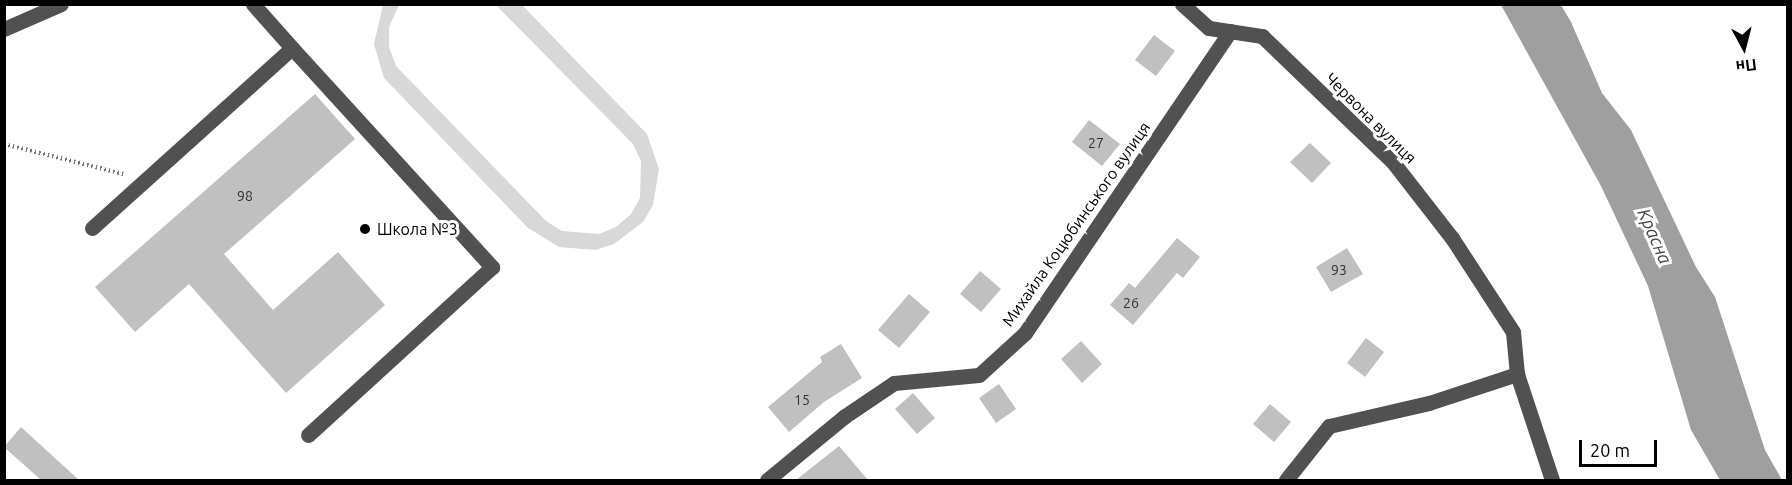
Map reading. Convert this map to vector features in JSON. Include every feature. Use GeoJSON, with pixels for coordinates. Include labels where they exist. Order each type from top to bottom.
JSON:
{"type":"FeatureCollection","features":[{"type":"Feature","properties":{"kind":"street"},"geometry":{"type":"LineString","coordinates":[[4,29],[62,4]]}},
{"type":"Feature","properties":{"kind":"street"},"geometry":{"type":"LineString","coordinates":[[253,4],[492,267],[308,435]]}},
{"type":"Feature","properties":{"kind":"street","name":"Червона вулиця"},"geometry":{"type":"LineString","coordinates":[[1182,4],[1209,28],[1262,36],[1392,161],[1452,238],[1513,332],[1517,374],[1552,480]]}},
{"type":"Feature","properties":{"kind":"street","name":"Михайла Коцюбинського вулиця"},"geometry":{"type":"LineString","coordinates":[[767,480],[845,416],[894,383],[979,375],[1025,333],[1230,31]]}},
{"type":"Feature","properties":{"kind":"street"},"geometry":{"type":"LineString","coordinates":[[92,228],[292,48]]}},
{"type":"Feature","properties":{"kind":"street"},"geometry":{"type":"LineString","coordinates":[[1286,480],[1329,426],[1429,403],[1517,374]]}},
{"type":"Feature","properties":{"kind":"path"},"geometry":{"type":"LineString","coordinates":[[4,144],[145,180]]}},
{"type":"Feature","properties":{"kind":"shaded area"},"geometry":{"type":"Polygon","coordinates":[[[383,5],[399,5],[389,27],[389,47],[396,66],[546,221],[562,231],[599,234],[616,227],[631,214],[640,198],[641,161],[633,144],[496,5],[522,5],[647,134],[659,169],[653,205],[643,222],[614,244],[596,250],[559,247],[528,228],[384,78],[374,44],[383,5]]]}},
{"type":"Feature","properties":{"kind":"water","name":"Красна"},"geometry":{"type":"Polygon","coordinates":[[[1501,5],[1561,5],[1571,22],[1602,93],[1631,130],[1696,267],[1715,297],[1765,450],[1782,480],[1720,480],[1691,430],[1648,286],[1601,186],[1501,5]]]}},
{"type":"Feature","properties":{"kind":"building"},"geometry":{"type":"Polygon","coordinates":[[[1154,35],[1175,51],[1156,76],[1135,60],[1154,35]]]}},
{"type":"Feature","properties":{"kind":"building"},"geometry":{"type":"Polygon","coordinates":[[[315,94],[355,139],[224,254],[273,310],[338,252],[385,305],[286,393],[189,284],[135,332],[95,287],[315,94]]]}},
{"type":"Feature","properties":{"kind":"building"},"geometry":{"type":"Polygon","coordinates":[[[1089,120],[1120,144],[1102,166],[1072,142],[1089,120]]]}},
{"type":"Feature","properties":{"kind":"building"},"geometry":{"type":"Polygon","coordinates":[[[1310,143],[1331,163],[1312,183],[1290,162],[1310,143]]]}},
{"type":"Feature","properties":{"kind":"building"},"geometry":{"type":"Polygon","coordinates":[[[1177,238],[1200,257],[1183,278],[1177,273],[1133,325],[1110,305],[1129,283],[1135,288],[1177,238]]]}},
{"type":"Feature","properties":{"kind":"building"},"geometry":{"type":"Polygon","coordinates":[[[1347,248],[1363,274],[1331,292],[1316,267],[1347,248]]]}},
{"type":"Feature","properties":{"kind":"building"},"geometry":{"type":"Polygon","coordinates":[[[980,271],[1001,289],[981,312],[960,294],[980,271]]]}},
{"type":"Feature","properties":{"kind":"building"},"geometry":{"type":"Polygon","coordinates":[[[909,294],[930,312],[899,348],[878,330],[909,294]]]}},
{"type":"Feature","properties":{"kind":"building"},"geometry":{"type":"Polygon","coordinates":[[[1366,338],[1384,352],[1365,377],[1347,363],[1366,338]]]}},
{"type":"Feature","properties":{"kind":"building"},"geometry":{"type":"Polygon","coordinates":[[[1081,341],[1102,364],[1082,383],[1061,359],[1081,341]]]}},
{"type":"Feature","properties":{"kind":"building"},"geometry":{"type":"Polygon","coordinates":[[[841,344],[862,378],[824,402],[789,432],[768,407],[822,362],[820,357],[841,344]]]}},
{"type":"Feature","properties":{"kind":"building"},"geometry":{"type":"Polygon","coordinates":[[[999,384],[1016,409],[996,423],[979,398],[999,384]]]}},
{"type":"Feature","properties":{"kind":"building"},"geometry":{"type":"Polygon","coordinates":[[[913,393],[935,418],[917,434],[895,409],[913,393]]]}},
{"type":"Feature","properties":{"kind":"building"},"geometry":{"type":"Polygon","coordinates":[[[1270,404],[1291,422],[1274,442],[1253,424],[1270,404]]]}},
{"type":"Feature","properties":{"kind":"building"},"geometry":{"type":"Polygon","coordinates":[[[21,427],[79,480],[41,480],[4,447],[21,427]]]}},
{"type":"Feature","properties":{"kind":"building"},"geometry":{"type":"Polygon","coordinates":[[[839,446],[868,480],[796,480],[839,446]]]}},
{"type":"Feature","properties":{"kind":"place","name":"Школа №3"},"geometry":{"type":"Point","coordinates":[365,229]}}]}
